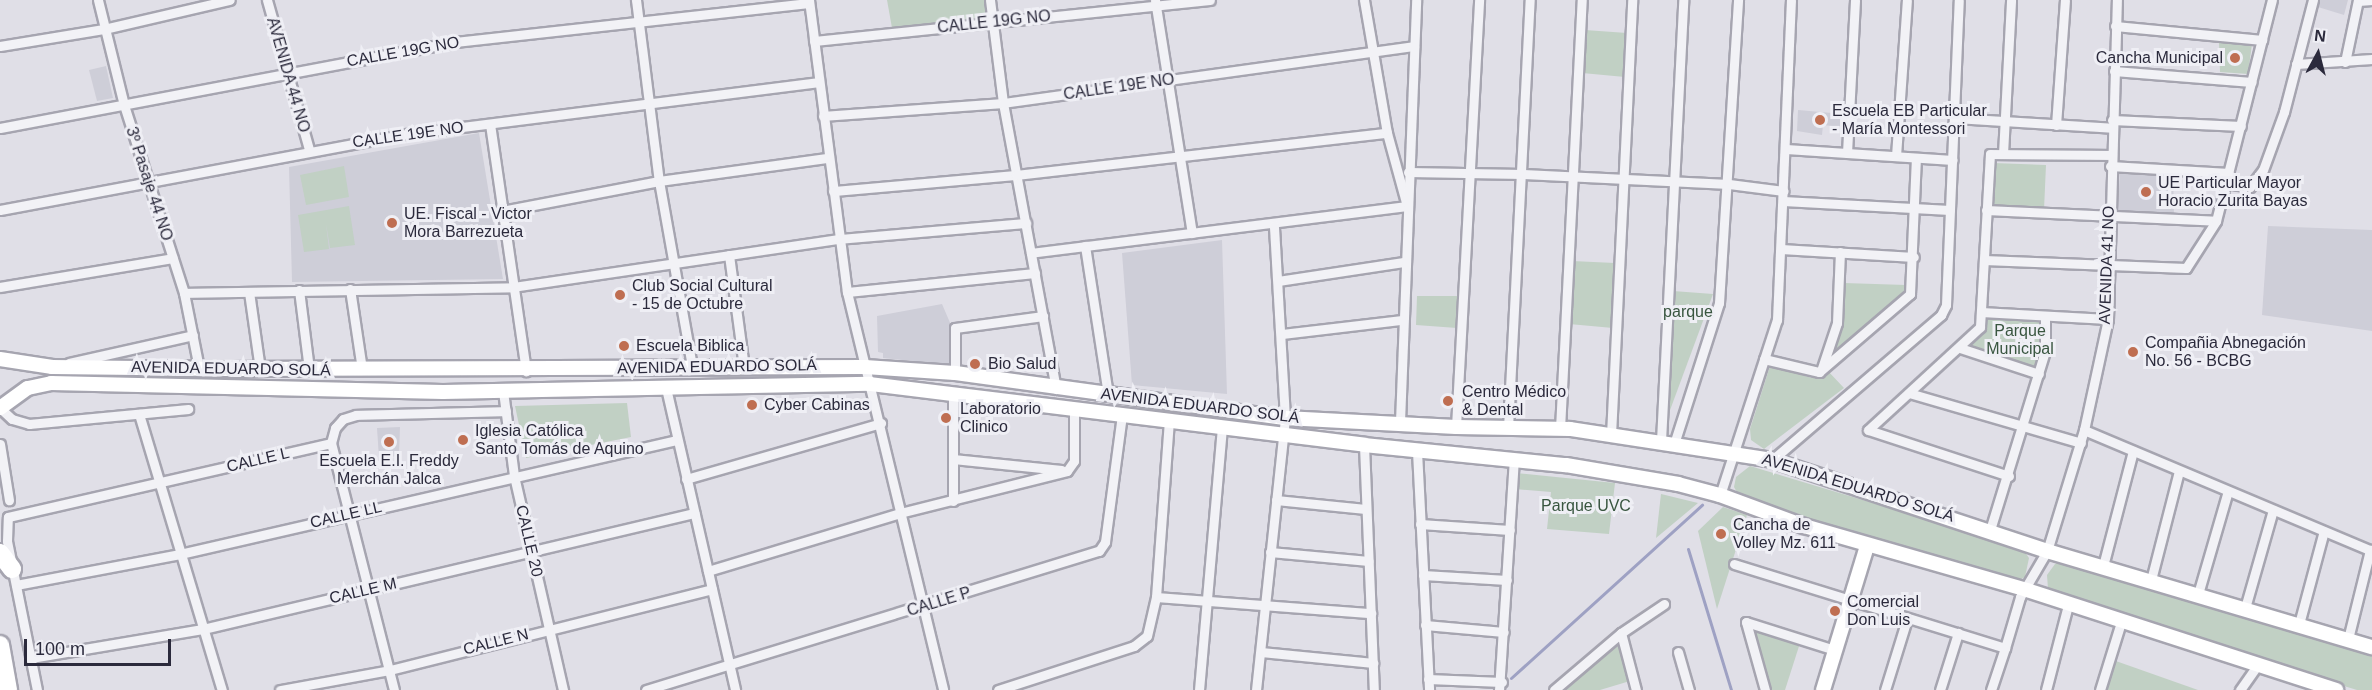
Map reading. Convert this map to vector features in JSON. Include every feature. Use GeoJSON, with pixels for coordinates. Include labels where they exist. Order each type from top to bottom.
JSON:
{"type":"FeatureCollection","features":[{"type":"Feature","properties":{"kind":"highway"},"geometry":{"type":"LineString","coordinates":[[3,547],[14,577]]}},
{"type":"Feature","properties":{"kind":"highway"},"geometry":{"type":"LineString","coordinates":[[0,645],[8,690]]}},
{"type":"Feature","properties":{"kind":"main road","name":"AVENIDA EDUARDO SOLÁ"},"geometry":{"type":"LineString","coordinates":[[0,359],[52,367],[260,369],[526,371],[692,367],[865,367],[955,373],[1056,389],[1285,418],[1400,422],[1456,428],[1560,429],[1611,435],[1772,460],[1990,530],[2047,551],[2372,646]]}},
{"type":"Feature","properties":{"kind":"main road"},"geometry":{"type":"LineString","coordinates":[[442,370],[443,392]]}},
{"type":"Feature","properties":{"kind":"main road","name":"AVENIDA EDUARDO SOLÁ"},"geometry":{"type":"LineString","coordinates":[[0,408],[28,388],[51,383],[443,392],[870,384],[953,392],[1169,422],[1514,460],[1633,476],[1720,495],[1867,546],[2027,590],[2319,687],[2336,690]]}},
{"type":"Feature","properties":{"kind":"main road"},"geometry":{"type":"LineString","coordinates":[[1823,690],[1867,546]]}},
{"type":"Feature","properties":{"kind":"street","name":"3º Pasaje 44 NO"},"geometry":{"type":"LineString","coordinates":[[98,0],[124,105],[184,293],[199,368]]}},
{"type":"Feature","properties":{"kind":"street"},"geometry":{"type":"LineString","coordinates":[[0,46],[104,29],[230,0]]}},
{"type":"Feature","properties":{"kind":"street","name":"AVENIDA 44 NO"},"geometry":{"type":"LineString","coordinates":[[267,0],[309,149]]}},
{"type":"Feature","properties":{"kind":"street"},"geometry":{"type":"LineString","coordinates":[[636,0],[659,181],[692,367]]}},
{"type":"Feature","properties":{"kind":"street"},"geometry":{"type":"LineString","coordinates":[[990,0],[1003,103],[1056,389]]}},
{"type":"Feature","properties":{"kind":"street","name":"CALLE 19G NO"},"geometry":{"type":"LineString","coordinates":[[814,41],[1210,0]]}},
{"type":"Feature","properties":{"kind":"street"},"geometry":{"type":"LineString","coordinates":[[1364,0],[1387,132],[1407,206]]}},
{"type":"Feature","properties":{"kind":"street"},"geometry":{"type":"LineString","coordinates":[[1400,422],[1404,262],[1416,0]]}},
{"type":"Feature","properties":{"kind":"street"},"geometry":{"type":"LineString","coordinates":[[1456,428],[1472,172],[1479,0]]}},
{"type":"Feature","properties":{"kind":"street"},"geometry":{"type":"LineString","coordinates":[[1508,428],[1523,174],[1530,0]]}},
{"type":"Feature","properties":{"kind":"street"},"geometry":{"type":"LineString","coordinates":[[1560,429],[1582,0]]}},
{"type":"Feature","properties":{"kind":"street"},"geometry":{"type":"LineString","coordinates":[[1611,435],[1632,0]]}},
{"type":"Feature","properties":{"kind":"street"},"geometry":{"type":"LineString","coordinates":[[1667,442],[1683,0]]}},
{"type":"Feature","properties":{"kind":"street"},"geometry":{"type":"LineString","coordinates":[[1667,442],[1719,303],[1729,184],[1738,0]]}},
{"type":"Feature","properties":{"kind":"street"},"geometry":{"type":"LineString","coordinates":[[1720,495],[1777,320],[1791,0]]}},
{"type":"Feature","properties":{"kind":"street"},"geometry":{"type":"LineString","coordinates":[[1847,153],[1855,0]]}},
{"type":"Feature","properties":{"kind":"street"},"geometry":{"type":"LineString","coordinates":[[1896,156],[1907,0]]}},
{"type":"Feature","properties":{"kind":"street"},"geometry":{"type":"LineString","coordinates":[[1772,460],[1941,315],[1946,305],[1959,0]]}},
{"type":"Feature","properties":{"kind":"street"},"geometry":{"type":"LineString","coordinates":[[2003,154],[2011,0]]}},
{"type":"Feature","properties":{"kind":"street"},"geometry":{"type":"LineString","coordinates":[[2056,125],[2065,0]]}},
{"type":"Feature","properties":{"kind":"street","name":"AVENIDA 41 NO"},"geometry":{"type":"LineString","coordinates":[[1991,690],[2020,597],[2027,590],[2047,551],[2084,430],[2108,319],[2107,267],[2116,0]]}},
{"type":"Feature","properties":{"kind":"street"},"geometry":{"type":"LineString","coordinates":[[1984,260],[2182,270],[2216,221],[2272,0]]}},
{"type":"Feature","properties":{"kind":"street"},"geometry":{"type":"LineString","coordinates":[[2110,166],[2227,178],[2250,187],[2263,170],[2313,0]]}},
{"type":"Feature","properties":{"kind":"street"},"geometry":{"type":"LineString","coordinates":[[2345,62],[2358,1],[2372,0]]}},
{"type":"Feature","properties":{"kind":"street"},"geometry":{"type":"LineString","coordinates":[[809,2],[847,292],[881,423],[900,513],[943,690]]}},
{"type":"Feature","properties":{"kind":"street","name":"CALLE 19G NO"},"geometry":{"type":"LineString","coordinates":[[0,128],[455,42],[639,24],[809,2]]}},
{"type":"Feature","properties":{"kind":"street"},"geometry":{"type":"LineString","coordinates":[[1156,4],[1192,233]]}},
{"type":"Feature","properties":{"kind":"street"},"geometry":{"type":"LineString","coordinates":[[2115,26],[2262,40]]}},
{"type":"Feature","properties":{"kind":"street","name":"CALLE 19E NO"},"geometry":{"type":"LineString","coordinates":[[823,116],[1003,103],[1414,46]]}},
{"type":"Feature","properties":{"kind":"street"},"geometry":{"type":"LineString","coordinates":[[2296,64],[2372,59]]}},
{"type":"Feature","properties":{"kind":"street"},"geometry":{"type":"LineString","coordinates":[[2114,71],[2252,82]]}},
{"type":"Feature","properties":{"kind":"street","name":"CALLE 19E NO"},"geometry":{"type":"LineString","coordinates":[[0,210],[309,149],[648,101],[819,82]]}},
{"type":"Feature","properties":{"kind":"street"},"geometry":{"type":"LineString","coordinates":[[1955,118],[2056,125],[2241,126]]}},
{"type":"Feature","properties":{"kind":"street"},"geometry":{"type":"LineString","coordinates":[[490,124],[526,371]]}},
{"type":"Feature","properties":{"kind":"street"},"geometry":{"type":"LineString","coordinates":[[833,192],[1016,175],[1387,132]]}},
{"type":"Feature","properties":{"kind":"street"},"geometry":{"type":"LineString","coordinates":[[1786,149],[1953,160]]}},
{"type":"Feature","properties":{"kind":"street"},"geometry":{"type":"LineString","coordinates":[[2009,476],[1868,431],[1979,329],[1990,154],[2111,155]]}},
{"type":"Feature","properties":{"kind":"street"},"geometry":{"type":"LineString","coordinates":[[502,212],[659,181],[828,158]]}},
{"type":"Feature","properties":{"kind":"street"},"geometry":{"type":"LineString","coordinates":[[1764,359],[1812,373],[1822,368],[1908,297],[1912,290],[1914,257],[1916,158]]}},
{"type":"Feature","properties":{"kind":"street"},"geometry":{"type":"LineString","coordinates":[[1408,172],[1472,172],[1572,176],[1622,181],[1729,184],[1783,196],[1950,210]]}},
{"type":"Feature","properties":{"kind":"street"},"geometry":{"type":"LineString","coordinates":[[1031,253],[1274,225],[1407,206]]}},
{"type":"Feature","properties":{"kind":"street"},"geometry":{"type":"LineString","coordinates":[[1986,210],[2216,221]]}},
{"type":"Feature","properties":{"kind":"street"},"geometry":{"type":"LineString","coordinates":[[184,293],[513,287],[839,239],[1026,223]]}},
{"type":"Feature","properties":{"kind":"street"},"geometry":{"type":"LineString","coordinates":[[1256,690],[1285,418],[1274,225]]}},
{"type":"Feature","properties":{"kind":"street"},"geometry":{"type":"LineString","coordinates":[[1085,246],[1107,394]]}},
{"type":"Feature","properties":{"kind":"street"},"geometry":{"type":"LineString","coordinates":[[1781,249],[1914,257]]}},
{"type":"Feature","properties":{"kind":"street"},"geometry":{"type":"LineString","coordinates":[[1822,368],[1837,323],[1840,252]]}},
{"type":"Feature","properties":{"kind":"street"},"geometry":{"type":"LineString","coordinates":[[729,255],[744,367]]}},
{"type":"Feature","properties":{"kind":"street"},"geometry":{"type":"LineString","coordinates":[[0,287],[173,258]]}},
{"type":"Feature","properties":{"kind":"street"},"geometry":{"type":"LineString","coordinates":[[1278,282],[1404,262]]}},
{"type":"Feature","properties":{"kind":"street"},"geometry":{"type":"LineString","coordinates":[[847,292],[1035,273]]}},
{"type":"Feature","properties":{"kind":"street"},"geometry":{"type":"LineString","coordinates":[[350,289],[362,369]]}},
{"type":"Feature","properties":{"kind":"street"},"geometry":{"type":"LineString","coordinates":[[299,290],[309,369]]}},
{"type":"Feature","properties":{"kind":"street"},"geometry":{"type":"LineString","coordinates":[[249,292],[260,369]]}},
{"type":"Feature","properties":{"kind":"street"},"geometry":{"type":"LineString","coordinates":[[1981,312],[2045,318],[2108,319]]}},
{"type":"Feature","properties":{"kind":"street"},"geometry":{"type":"LineString","coordinates":[[955,373],[955,328],[1043,316]]}},
{"type":"Feature","properties":{"kind":"street"},"geometry":{"type":"LineString","coordinates":[[1990,530],[2009,476],[2039,374],[2046,345],[2045,318]]}},
{"type":"Feature","properties":{"kind":"street"},"geometry":{"type":"LineString","coordinates":[[1282,334],[1402,320]]}},
{"type":"Feature","properties":{"kind":"street"},"geometry":{"type":"LineString","coordinates":[[52,367],[193,335]]}},
{"type":"Feature","properties":{"kind":"street"},"geometry":{"type":"LineString","coordinates":[[1960,348],[2039,374]]}},
{"type":"Feature","properties":{"kind":"street"},"geometry":{"type":"LineString","coordinates":[[666,388],[676,440],[735,690]]}},
{"type":"Feature","properties":{"kind":"street","name":"CALLE 20"},"geometry":{"type":"LineString","coordinates":[[503,391],[514,476],[563,690]]}},
{"type":"Feature","properties":{"kind":"street"},"geometry":{"type":"LineString","coordinates":[[953,392],[953,501]]}},
{"type":"Feature","properties":{"kind":"street"},"geometry":{"type":"LineString","coordinates":[[1909,393],[2080,443]]}},
{"type":"Feature","properties":{"kind":"street"},"geometry":{"type":"LineString","coordinates":[[0,408],[12,420],[28,424],[188,409]]}},
{"type":"Feature","properties":{"kind":"street"},"geometry":{"type":"LineString","coordinates":[[708,571],[900,513],[1067,471],[1074,461],[1074,409]]}},
{"type":"Feature","properties":{"kind":"street"},"geometry":{"type":"LineString","coordinates":[[394,690],[352,514],[331,443],[334,428],[343,419],[356,415],[506,411]]}},
{"type":"Feature","properties":{"kind":"street"},"geometry":{"type":"LineString","coordinates":[[139,414],[222,690]]}},
{"type":"Feature","properties":{"kind":"street","name":"CALLE P"},"geometry":{"type":"LineString","coordinates":[[646,690],[729,667],[1099,551],[1104,542],[1122,415]]}},
{"type":"Feature","properties":{"kind":"street"},"geometry":{"type":"LineString","coordinates":[[998,690],[1141,643],[1147,636],[1156,597],[1169,422]]}},
{"type":"Feature","properties":{"kind":"street"},"geometry":{"type":"LineString","coordinates":[[686,479],[881,423]]}},
{"type":"Feature","properties":{"kind":"street"},"geometry":{"type":"LineString","coordinates":[[1199,690],[1222,427]]}},
{"type":"Feature","properties":{"kind":"street"},"geometry":{"type":"LineString","coordinates":[[2084,430],[2371,551],[2348,639]]}},
{"type":"Feature","properties":{"kind":"street","name":"CALLE LL"},"geometry":{"type":"LineString","coordinates":[[14,577],[180,554],[676,440]]}},
{"type":"Feature","properties":{"kind":"street","name":"CALLE L"},"geometry":{"type":"LineString","coordinates":[[3,547],[3,528],[13,514],[331,443]]}},
{"type":"Feature","properties":{"kind":"street"},"geometry":{"type":"LineString","coordinates":[[0,444],[9,500]]}},
{"type":"Feature","properties":{"kind":"street"},"geometry":{"type":"LineString","coordinates":[[1364,445],[1374,690]]}},
{"type":"Feature","properties":{"kind":"street"},"geometry":{"type":"LineString","coordinates":[[1416,451],[1429,690]]}},
{"type":"Feature","properties":{"kind":"street"},"geometry":{"type":"LineString","coordinates":[[2103,566],[2133,451]]}},
{"type":"Feature","properties":{"kind":"street"},"geometry":{"type":"LineString","coordinates":[[952,459],[1067,471]]}},
{"type":"Feature","properties":{"kind":"street"},"geometry":{"type":"LineString","coordinates":[[1428,679],[1501,686],[1514,460]]}},
{"type":"Feature","properties":{"kind":"street"},"geometry":{"type":"LineString","coordinates":[[2151,580],[2179,471]]}},
{"type":"Feature","properties":{"kind":"street"},"geometry":{"type":"LineString","coordinates":[[2198,594],[2228,491]]}},
{"type":"Feature","properties":{"kind":"street"},"geometry":{"type":"LineString","coordinates":[[1276,500],[1366,509]]}},
{"type":"Feature","properties":{"kind":"street"},"geometry":{"type":"LineString","coordinates":[[2245,608],[2274,510]]}},
{"type":"Feature","properties":{"kind":"street","name":"CALLE M"},"geometry":{"type":"LineString","coordinates":[[31,658],[203,629],[694,513]]}},
{"type":"Feature","properties":{"kind":"street"},"geometry":{"type":"LineString","coordinates":[[1420,524],[1510,530]]}},
{"type":"Feature","properties":{"kind":"street"},"geometry":{"type":"LineString","coordinates":[[2299,624],[2324,531]]}},
{"type":"Feature","properties":{"kind":"street"},"geometry":{"type":"LineString","coordinates":[[1270,552],[1369,561]]}},
{"type":"Feature","properties":{"kind":"street"},"geometry":{"type":"LineString","coordinates":[[1734,564],[2005,648]]}},
{"type":"Feature","properties":{"kind":"street"},"geometry":{"type":"LineString","coordinates":[[1423,575],[1508,580]]}},
{"type":"Feature","properties":{"kind":"street"},"geometry":{"type":"LineString","coordinates":[[14,577],[37,690]]}},
{"type":"Feature","properties":{"kind":"street","name":"CALLE N"},"geometry":{"type":"LineString","coordinates":[[280,690],[390,670],[712,589]]}},
{"type":"Feature","properties":{"kind":"street"},"geometry":{"type":"LineString","coordinates":[[1156,597],[1371,613]]}},
{"type":"Feature","properties":{"kind":"street"},"geometry":{"type":"LineString","coordinates":[[1554,690],[1621,633],[1664,604]]}},
{"type":"Feature","properties":{"kind":"street"},"geometry":{"type":"LineString","coordinates":[[2046,690],[2068,605]]}},
{"type":"Feature","properties":{"kind":"street"},"geometry":{"type":"LineString","coordinates":[[1885,690],[1907,619]]}},
{"type":"Feature","properties":{"kind":"street"},"geometry":{"type":"LineString","coordinates":[[1765,690],[1746,622],[1835,650]]}},
{"type":"Feature","properties":{"kind":"street"},"geometry":{"type":"LineString","coordinates":[[2100,690],[2121,622]]}},
{"type":"Feature","properties":{"kind":"street"},"geometry":{"type":"LineString","coordinates":[[1425,626],[1504,632]]}},
{"type":"Feature","properties":{"kind":"street"},"geometry":{"type":"LineString","coordinates":[[1621,633],[1636,690]]}},
{"type":"Feature","properties":{"kind":"street"},"geometry":{"type":"LineString","coordinates":[[1940,690],[1958,633]]}},
{"type":"Feature","properties":{"kind":"street"},"geometry":{"type":"LineString","coordinates":[[1261,652],[1372,663]]}},
{"type":"Feature","properties":{"kind":"street"},"geometry":{"type":"LineString","coordinates":[[1678,652],[1689,690]]}},
{"type":"Feature","properties":{"kind":"street"},"geometry":{"type":"LineString","coordinates":[[2240,690],[2257,666]]}},
{"type":"Feature","properties":{"kind":"shaded area"},"geometry":{"type":"Polygon","coordinates":[[[2319,0],[2348,0],[2344,15],[2318,7],[2319,0]]]}},
{"type":"Feature","properties":{"kind":"shaded area"},"geometry":{"type":"Polygon","coordinates":[[[106,66],[113,98],[97,101],[89,70],[106,66]]]}},
{"type":"Feature","properties":{"kind":"shaded area","name":"Escuela EB Particular - María Montessori"},"geometry":{"type":"Polygon","coordinates":[[[1798,110],[1843,114],[1841,127],[1823,125],[1822,135],[1797,131],[1798,110]]]}},
{"type":"Feature","properties":{"kind":"shaded area","name":"UE. Fiscal - Victor Mora Barrezueta"},"geometry":{"type":"Polygon","coordinates":[[[479,133],[503,279],[292,282],[289,167],[479,133]]]}},
{"type":"Feature","properties":{"kind":"shaded area","name":"UE Particular Mayor Horacio Zurita Bayas"},"geometry":{"type":"Polygon","coordinates":[[[2120,167],[2173,171],[2174,216],[2118,212],[2120,167]]]}},
{"type":"Feature","properties":{"kind":"shaded area"},"geometry":{"type":"Polygon","coordinates":[[[2268,226],[2372,230],[2372,331],[2262,315],[2268,226]]]}},
{"type":"Feature","properties":{"kind":"shaded area"},"geometry":{"type":"Polygon","coordinates":[[[1222,240],[1227,394],[1132,385],[1122,253],[1222,240]]]}},
{"type":"Feature","properties":{"kind":"shaded area"},"geometry":{"type":"Polygon","coordinates":[[[942,304],[951,325],[951,365],[883,358],[883,353],[878,352],[877,316],[942,304]]]}},
{"type":"Feature","properties":{"kind":"shaded area","name":"Escuela E.I. Freddy Merchán Jalca"},"geometry":{"type":"Polygon","coordinates":[[[400,427],[399,456],[379,458],[377,428],[400,427]]]}},
{"type":"Feature","properties":{"kind":"green space"},"geometry":{"type":"Polygon","coordinates":[[[887,0],[986,0],[988,18],[892,28],[887,0]]]}},
{"type":"Feature","properties":{"kind":"green space"},"geometry":{"type":"Polygon","coordinates":[[[1585,30],[1627,33],[1625,77],[1582,73],[1585,30]]]}},
{"type":"Feature","properties":{"kind":"green space","name":"Cancha Municipal"},"geometry":{"type":"Polygon","coordinates":[[[2219,42],[2252,44],[2248,74],[2220,72],[2219,42]]]}},
{"type":"Feature","properties":{"kind":"green space"},"geometry":{"type":"Polygon","coordinates":[[[1993,163],[2046,165],[2044,210],[1991,207],[1993,163]]]}},
{"type":"Feature","properties":{"kind":"green space"},"geometry":{"type":"Polygon","coordinates":[[[344,166],[349,197],[306,205],[300,175],[344,166]]]}},
{"type":"Feature","properties":{"kind":"green space"},"geometry":{"type":"Polygon","coordinates":[[[349,206],[355,245],[330,248],[326,224],[329,249],[304,252],[298,215],[349,206]]]}},
{"type":"Feature","properties":{"kind":"green space"},"geometry":{"type":"Polygon","coordinates":[[[1572,261],[1615,263],[1613,328],[1569,324],[1572,261]]]}},
{"type":"Feature","properties":{"kind":"green space"},"geometry":{"type":"Polygon","coordinates":[[[1844,283],[1906,285],[1907,295],[1830,359],[1834,339],[1841,333],[1844,283]]]}},
{"type":"Feature","properties":{"kind":"green space","name":"parque"},"geometry":{"type":"Polygon","coordinates":[[[1673,291],[1713,294],[1666,421],[1673,291]]]}},
{"type":"Feature","properties":{"kind":"green space"},"geometry":{"type":"Polygon","coordinates":[[[1417,296],[1460,296],[1457,328],[1416,325],[1417,296]]]}},
{"type":"Feature","properties":{"kind":"green space","name":"Parque Municipal"},"geometry":{"type":"Polygon","coordinates":[[[1984,316],[2042,320],[2043,349],[2037,369],[1965,347],[1984,316]]]}},
{"type":"Feature","properties":{"kind":"green space"},"geometry":{"type":"Polygon","coordinates":[[[1770,366],[1812,378],[1827,370],[1844,388],[1764,449],[1751,440],[1750,429],[1770,366]]]}},
{"type":"Feature","properties":{"kind":"green space"},"geometry":{"type":"Polygon","coordinates":[[[627,403],[631,437],[526,458],[515,406],[627,403]]]}},
{"type":"Feature","properties":{"kind":"green space"},"geometry":{"type":"Polygon","coordinates":[[[1750,466],[2022,548],[2029,558],[2025,577],[2014,583],[1742,501],[1734,487],[1736,477],[1750,466]]]}},
{"type":"Feature","properties":{"kind":"green space","name":"Parque UVC"},"geometry":{"type":"Polygon","coordinates":[[[1516,473],[1615,483],[1609,534],[1547,529],[1551,492],[1515,489],[1516,473]]]}},
{"type":"Feature","properties":{"kind":"green space"},"geometry":{"type":"Polygon","coordinates":[[[1661,494],[1698,503],[1656,538],[1661,494]]]}},
{"type":"Feature","properties":{"kind":"green space"},"geometry":{"type":"Polygon","coordinates":[[[1723,507],[1747,515],[1717,609],[1698,531],[1723,507]]]}},
{"type":"Feature","properties":{"kind":"green space"},"geometry":{"type":"Polygon","coordinates":[[[2067,562],[2372,655],[2372,690],[2357,690],[2055,598],[2048,589],[2047,575],[2055,564],[2067,562]]]}},
{"type":"Feature","properties":{"kind":"green space"},"geometry":{"type":"Polygon","coordinates":[[[1750,623],[1801,640],[1785,690],[1766,690],[1750,623]]]}},
{"type":"Feature","properties":{"kind":"green space"},"geometry":{"type":"Polygon","coordinates":[[[1619,638],[1630,681],[1600,690],[1557,690],[1619,638]]]}},
{"type":"Feature","properties":{"kind":"green space"},"geometry":{"type":"Polygon","coordinates":[[[2113,660],[2198,690],[2103,690],[2113,660]]]}},
{"type":"Feature","properties":{"kind":"waterway"},"geometry":{"type":"LineString","coordinates":[[1511,678],[1702,505]]}},
{"type":"Feature","properties":{"kind":"waterway"},"geometry":{"type":"LineString","coordinates":[[1688,549],[1731,690]]}},
{"type":"Feature","properties":{"kind":"place","name":"Cancha Municipal"},"geometry":{"type":"Point","coordinates":[2235,58]}},
{"type":"Feature","properties":{"kind":"place","name":"Escuela EB Particular - María Montessori"},"geometry":{"type":"Point","coordinates":[1820,120]}},
{"type":"Feature","properties":{"kind":"place","name":"UE Particular Mayor Horacio Zurita Bayas"},"geometry":{"type":"Point","coordinates":[2146,192]}},
{"type":"Feature","properties":{"kind":"place","name":"UE. Fiscal - Victor Mora Barrezueta"},"geometry":{"type":"Point","coordinates":[392,223]}},
{"type":"Feature","properties":{"kind":"place","name":"Club Social Cultural - 15 de Octubre"},"geometry":{"type":"Point","coordinates":[620,295]}},
{"type":"Feature","properties":{"kind":"place","name":"Escuela Biblica"},"geometry":{"type":"Point","coordinates":[624,346]}},
{"type":"Feature","properties":{"kind":"place","name":"Compañia Abnegación No. 56 - BCBG"},"geometry":{"type":"Point","coordinates":[2133,352]}},
{"type":"Feature","properties":{"kind":"place","name":"Bio Salud"},"geometry":{"type":"Point","coordinates":[975,364]}},
{"type":"Feature","properties":{"kind":"place","name":"Centro Médico & Dental"},"geometry":{"type":"Point","coordinates":[1448,401]}},
{"type":"Feature","properties":{"kind":"place","name":"Cyber Cabinas"},"geometry":{"type":"Point","coordinates":[752,405]}},
{"type":"Feature","properties":{"kind":"place","name":"Laboratorio Clinico"},"geometry":{"type":"Point","coordinates":[946,418]}},
{"type":"Feature","properties":{"kind":"place","name":"Iglesia Católica Santo Tomás de Aquino"},"geometry":{"type":"Point","coordinates":[463,440]}},
{"type":"Feature","properties":{"kind":"place","name":"Escuela E.I. Freddy Merchán Jalca"},"geometry":{"type":"Point","coordinates":[389,442]}},
{"type":"Feature","properties":{"kind":"place","name":"Cancha de Volley Mz. 611"},"geometry":{"type":"Point","coordinates":[1721,534]}},
{"type":"Feature","properties":{"kind":"place","name":"Comercial Don Luis"},"geometry":{"type":"Point","coordinates":[1835,611]}}]}
